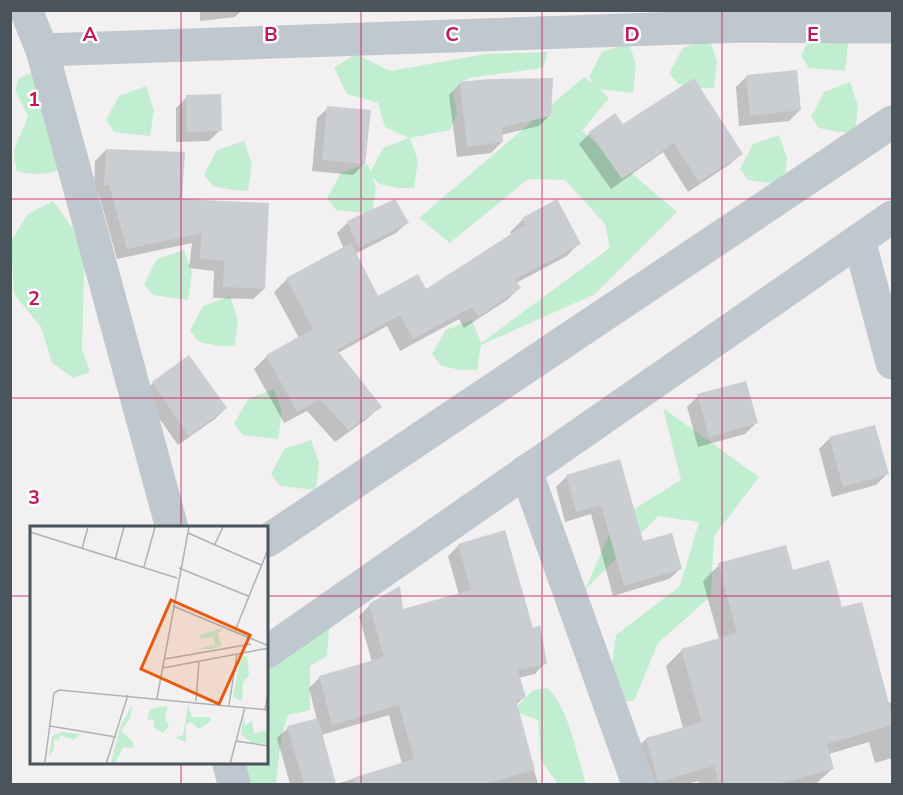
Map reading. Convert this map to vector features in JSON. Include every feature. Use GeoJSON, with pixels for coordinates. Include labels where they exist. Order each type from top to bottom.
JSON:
{"type":"FeatureCollection","features":[{"type":"Feature","properties":{"kind":"street"},"geometry":{"type":"LineString","coordinates":[[26,10],[42,50],[171,526]]}},
{"type":"Feature","properties":{"kind":"street"},"geometry":{"type":"LineString","coordinates":[[42,50],[743,18],[892,27]]}},
{"type":"Feature","properties":{"kind":"street"},"geometry":{"type":"LineString","coordinates":[[268,540],[892,122]]}},
{"type":"Feature","properties":{"kind":"street"},"geometry":{"type":"LineString","coordinates":[[268,651],[892,218]]}},
{"type":"Feature","properties":{"kind":"street"},"geometry":{"type":"LineString","coordinates":[[859,240],[892,363]]}},
{"type":"Feature","properties":{"kind":"street"},"geometry":{"type":"LineString","coordinates":[[526,471],[638,784]]}},
{"type":"Feature","properties":{"kind":"street"},"geometry":{"type":"LineString","coordinates":[[229,765],[234,784]]}},
{"type":"Feature","properties":{"kind":"green space"},"geometry":{"type":"Polygon","coordinates":[[[840,22],[848,45],[845,71],[809,68],[801,56],[813,31],[840,22]]]}},
{"type":"Feature","properties":{"kind":"green space"},"geometry":{"type":"Polygon","coordinates":[[[709,38],[717,61],[714,88],[678,84],[669,73],[683,48],[709,38]]]}},
{"type":"Feature","properties":{"kind":"green space"},"geometry":{"type":"Polygon","coordinates":[[[629,43],[636,65],[633,93],[599,89],[609,98],[582,131],[677,212],[595,294],[481,345],[477,370],[441,366],[432,354],[446,330],[472,320],[481,343],[610,248],[605,224],[565,180],[528,179],[450,243],[419,218],[584,77],[594,85],[589,77],[602,52],[629,43]]]}},
{"type":"Feature","properties":{"kind":"green space"},"geometry":{"type":"Polygon","coordinates":[[[548,52],[543,68],[468,78],[453,92],[457,114],[450,130],[410,138],[418,161],[414,188],[379,184],[372,176],[376,187],[372,214],[336,210],[327,198],[341,173],[367,164],[371,171],[383,148],[409,138],[385,127],[378,103],[347,94],[334,68],[356,54],[390,71],[486,54],[548,52]]]}},
{"type":"Feature","properties":{"kind":"green space"},"geometry":{"type":"Polygon","coordinates":[[[33,72],[59,170],[43,174],[17,171],[14,154],[28,116],[15,91],[19,78],[33,72]]]}},
{"type":"Feature","properties":{"kind":"green space"},"geometry":{"type":"Polygon","coordinates":[[[850,82],[858,106],[855,132],[819,128],[811,117],[824,92],[850,82]]]}},
{"type":"Feature","properties":{"kind":"green space"},"geometry":{"type":"Polygon","coordinates":[[[146,86],[154,110],[150,136],[114,132],[106,120],[119,96],[146,86]]]}},
{"type":"Feature","properties":{"kind":"green space"},"geometry":{"type":"Polygon","coordinates":[[[779,135],[787,158],[784,185],[748,180],[740,169],[753,144],[779,135]]]}},
{"type":"Feature","properties":{"kind":"green space"},"geometry":{"type":"Polygon","coordinates":[[[244,141],[252,164],[248,191],[213,186],[204,175],[217,150],[244,141]]]}},
{"type":"Feature","properties":{"kind":"green space"},"geometry":{"type":"Polygon","coordinates":[[[53,201],[85,245],[82,349],[90,372],[74,378],[52,363],[41,327],[14,294],[11,241],[28,214],[53,201]]]}},
{"type":"Feature","properties":{"kind":"green space"},"geometry":{"type":"Polygon","coordinates":[[[184,250],[192,272],[188,300],[153,295],[144,284],[157,259],[184,250]]]}},
{"type":"Feature","properties":{"kind":"green space"},"geometry":{"type":"Polygon","coordinates":[[[230,296],[238,320],[235,346],[199,342],[190,331],[203,306],[230,296]]]}},
{"type":"Feature","properties":{"kind":"green space"},"geometry":{"type":"Polygon","coordinates":[[[274,389],[282,412],[278,439],[243,435],[234,424],[248,399],[274,389]]]}},
{"type":"Feature","properties":{"kind":"green space"},"geometry":{"type":"Polygon","coordinates":[[[663,408],[759,477],[714,536],[711,596],[658,643],[634,701],[607,702],[616,635],[680,586],[699,522],[658,516],[585,590],[615,521],[681,480],[663,408]]]}},
{"type":"Feature","properties":{"kind":"green space"},"geometry":{"type":"Polygon","coordinates":[[[311,440],[319,463],[316,490],[280,486],[271,474],[284,449],[311,440]]]}},
{"type":"Feature","properties":{"kind":"green space"},"geometry":{"type":"Polygon","coordinates":[[[329,628],[327,656],[310,666],[310,710],[288,715],[281,739],[276,784],[245,784],[238,765],[268,765],[268,665],[329,628]]]}},
{"type":"Feature","properties":{"kind":"green space"},"geometry":{"type":"Polygon","coordinates":[[[547,688],[555,696],[567,719],[586,784],[558,784],[541,760],[538,720],[513,711],[533,690],[547,688]]]}},
{"type":"Feature","properties":{"kind":"building"},"geometry":{"type":"Polygon","coordinates":[[[797,70],[801,110],[750,116],[746,75],[797,70]]]}},
{"type":"Feature","properties":{"kind":"building"},"geometry":{"type":"Polygon","coordinates":[[[553,78],[551,116],[502,127],[503,142],[467,147],[460,82],[553,78]]]}},
{"type":"Feature","properties":{"kind":"building"},"geometry":{"type":"Polygon","coordinates":[[[694,78],[743,154],[699,182],[674,143],[622,179],[589,132],[615,113],[623,124],[694,78]]]}},
{"type":"Feature","properties":{"kind":"building"},"geometry":{"type":"Polygon","coordinates":[[[221,94],[222,131],[187,132],[186,95],[221,94]]]}},
{"type":"Feature","properties":{"kind":"building"},"geometry":{"type":"Polygon","coordinates":[[[327,106],[371,110],[365,164],[322,160],[327,106]]]}},
{"type":"Feature","properties":{"kind":"building"},"geometry":{"type":"Polygon","coordinates":[[[106,149],[185,152],[182,199],[269,203],[265,289],[223,287],[224,261],[199,258],[202,233],[127,249],[109,185],[104,185],[106,149]]]}},
{"type":"Feature","properties":{"kind":"building"},"geometry":{"type":"Polygon","coordinates":[[[395,199],[409,223],[359,248],[347,221],[395,199]]]}},
{"type":"Feature","properties":{"kind":"building"},"geometry":{"type":"Polygon","coordinates":[[[557,199],[581,244],[515,279],[521,288],[478,317],[472,307],[413,339],[400,315],[337,350],[382,407],[348,430],[320,399],[297,412],[266,355],[313,329],[286,278],[351,243],[378,296],[418,274],[426,289],[525,225],[522,218],[557,199]]]}},
{"type":"Feature","properties":{"kind":"building"},"geometry":{"type":"Polygon","coordinates":[[[189,355],[227,408],[189,436],[152,382],[189,355]]]}},
{"type":"Feature","properties":{"kind":"building"},"geometry":{"type":"Polygon","coordinates":[[[746,381],[758,423],[709,437],[697,394],[746,381]]]}},
{"type":"Feature","properties":{"kind":"building"},"geometry":{"type":"Polygon","coordinates":[[[875,425],[889,474],[843,487],[829,437],[875,425]]]}},
{"type":"Feature","properties":{"kind":"building"},"geometry":{"type":"Polygon","coordinates":[[[620,459],[643,541],[672,533],[682,569],[624,586],[601,505],[576,512],[566,475],[620,459]]]}},
{"type":"Feature","properties":{"kind":"building"},"geometry":{"type":"Polygon","coordinates":[[[505,530],[533,628],[540,625],[547,664],[518,670],[526,698],[516,700],[535,770],[484,784],[354,784],[353,778],[414,759],[399,705],[332,725],[319,676],[384,657],[369,604],[400,586],[403,609],[471,590],[458,544],[505,530]]]}},
{"type":"Feature","properties":{"kind":"building"},"geometry":{"type":"Polygon","coordinates":[[[786,545],[793,570],[829,560],[842,607],[862,602],[892,715],[892,725],[827,744],[834,769],[778,784],[719,784],[714,766],[658,782],[646,738],[702,722],[681,649],[737,633],[718,563],[786,545]]]}},
{"type":"Feature","properties":{"kind":"building"},"geometry":{"type":"Polygon","coordinates":[[[318,718],[336,784],[304,784],[287,726],[318,718]]]}}]}
